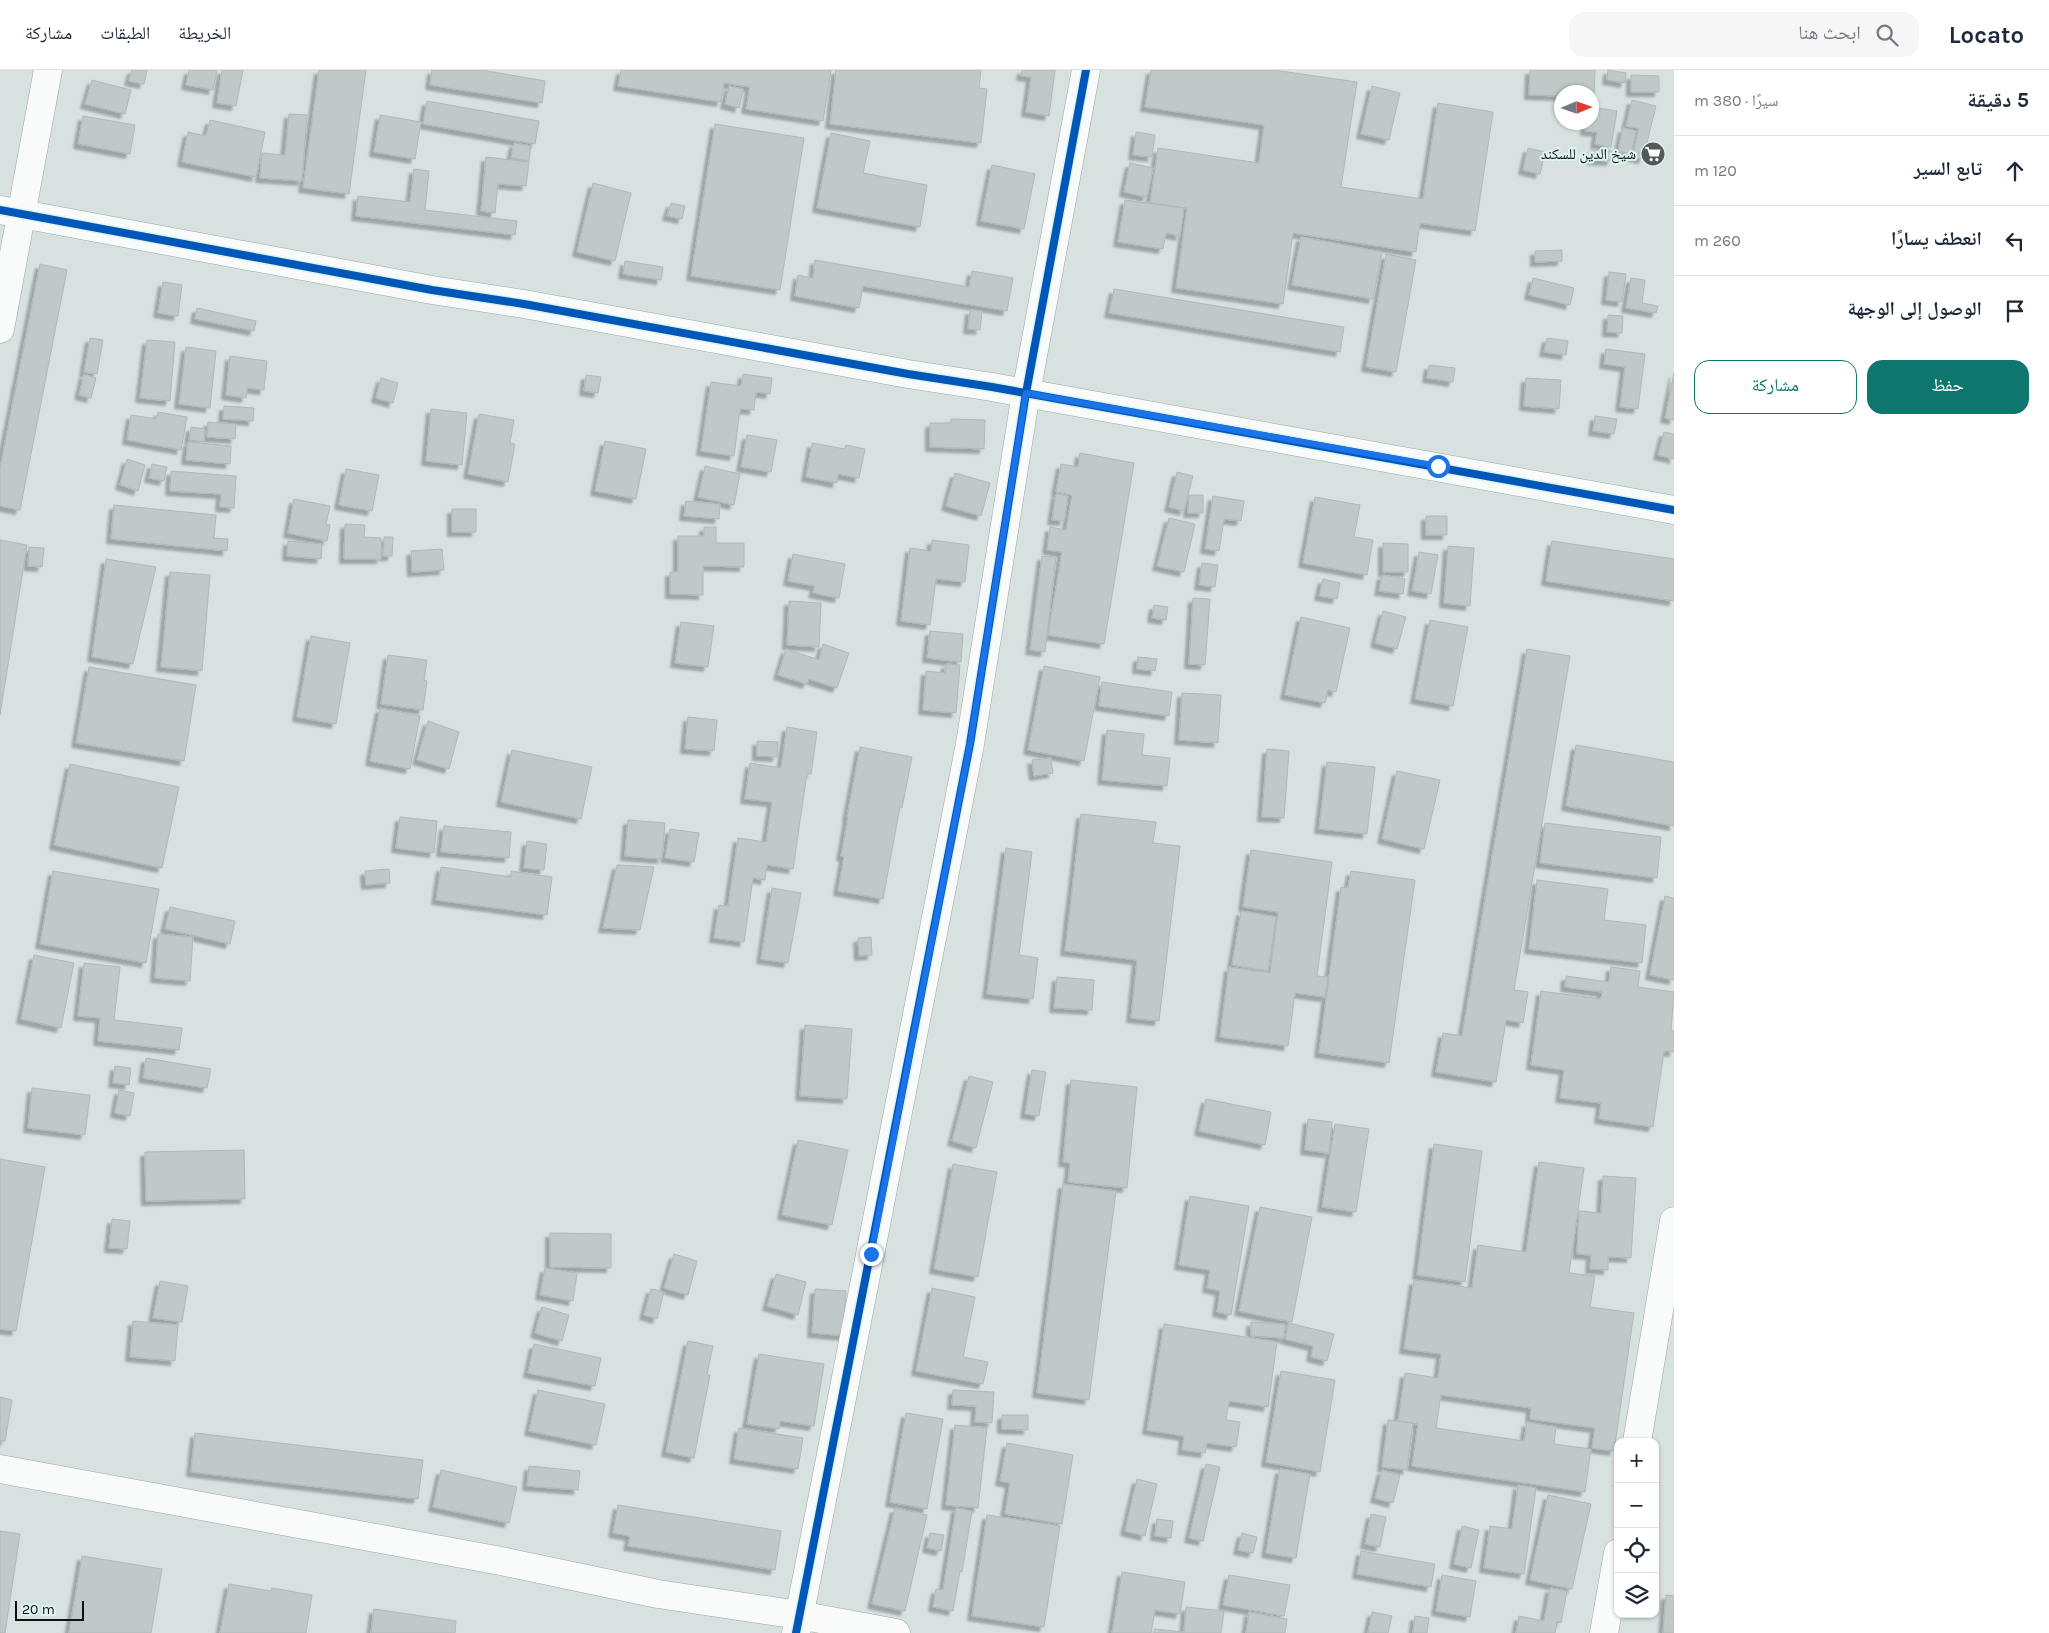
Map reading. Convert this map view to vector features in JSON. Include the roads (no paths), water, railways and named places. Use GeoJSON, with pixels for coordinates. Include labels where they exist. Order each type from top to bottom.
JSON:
{"type":"FeatureCollection","features":[{"type":"Feature","properties":{"kind":"street"},"geometry":{"type":"LineString","coordinates":[[0,329],[11,212],[48,70]]}},
{"type":"Feature","properties":{"kind":"street"},"geometry":{"type":"LineString","coordinates":[[798,1624],[970,744],[1026,393],[1086,70]]}},
{"type":"Feature","properties":{"kind":"street"},"geometry":{"type":"LineString","coordinates":[[11,212],[432,290],[524,304],[1674,510]]}},
{"type":"Feature","properties":{"kind":"street"},"geometry":{"type":"LineString","coordinates":[[1638,1438],[1674,1221]]}},
{"type":"Feature","properties":{"kind":"street"},"geometry":{"type":"LineString","coordinates":[[0,1469],[501,1561],[798,1624],[896,1633]]}},
{"type":"Feature","properties":{"kind":"street"},"geometry":{"type":"LineString","coordinates":[[1604,1633],[1614,1573]]}},
{"type":"Feature","properties":{"kind":"place","name":"شيخ الدين للسكند"},"geometry":{"type":"Point","coordinates":[1653,154]}}]}
